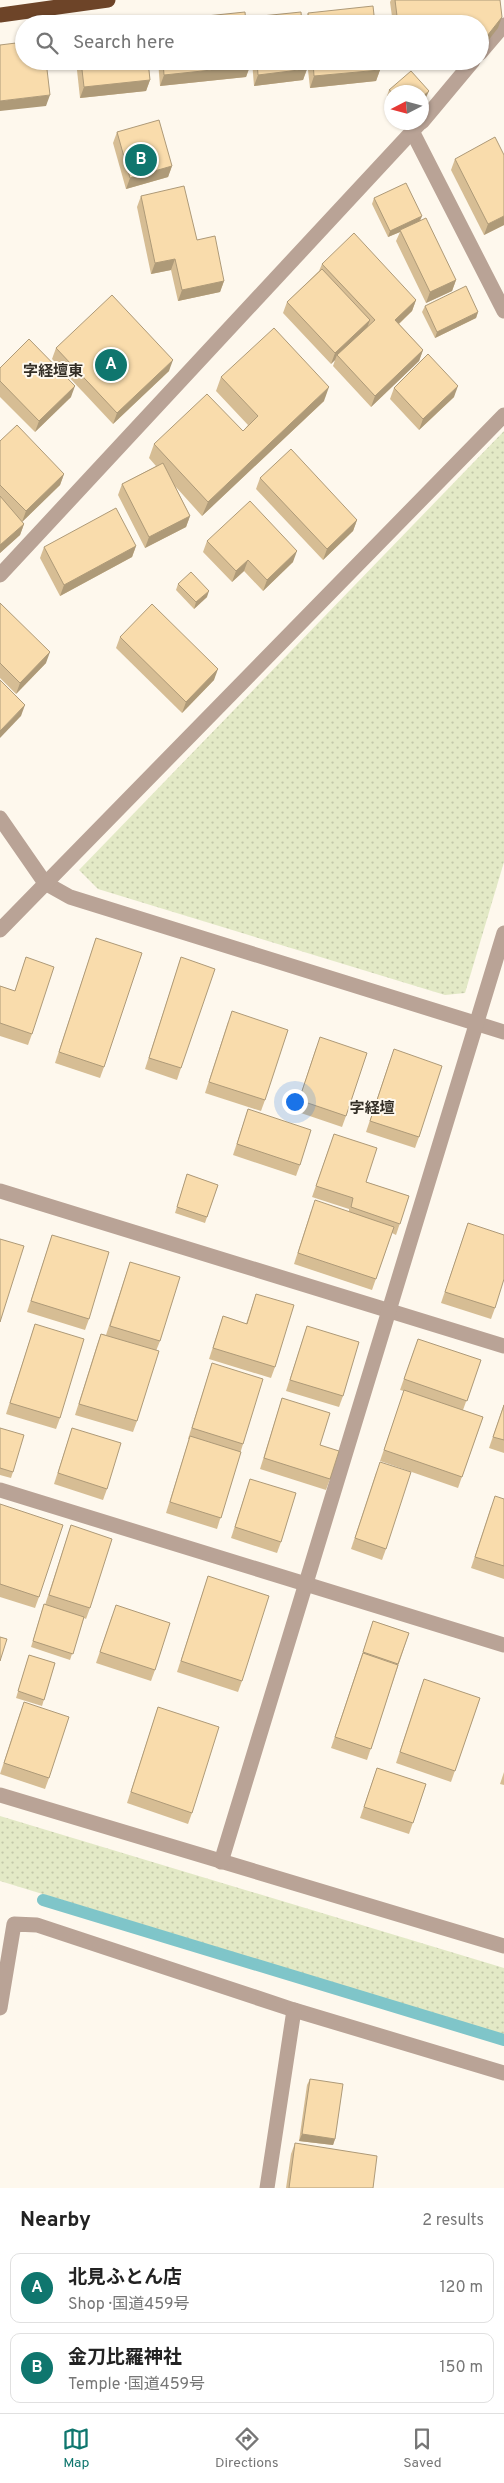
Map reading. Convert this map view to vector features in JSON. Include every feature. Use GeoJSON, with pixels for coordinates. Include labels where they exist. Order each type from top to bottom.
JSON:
{"type":"FeatureCollection","features":[{"type":"Feature","properties":{"kind":"highway"},"geometry":{"type":"LineString","coordinates":[[0,15],[108,0]]}},
{"type":"Feature","properties":{"kind":"street"},"geometry":{"type":"LineString","coordinates":[[489,42],[504,25]]}},
{"type":"Feature","properties":{"kind":"street"},"geometry":{"type":"LineString","coordinates":[[429,113],[465,70]]}},
{"type":"Feature","properties":{"kind":"street"},"geometry":{"type":"LineString","coordinates":[[0,575],[414,130]]}},
{"type":"Feature","properties":{"kind":"street"},"geometry":{"type":"LineString","coordinates":[[420,130],[504,311]]}},
{"type":"Feature","properties":{"kind":"street"},"geometry":{"type":"LineString","coordinates":[[0,930],[504,415]]}},
{"type":"Feature","properties":{"kind":"street"},"geometry":{"type":"LineString","coordinates":[[0,818],[45,883],[70,897],[504,1032]]}},
{"type":"Feature","properties":{"kind":"street"},"geometry":{"type":"LineString","coordinates":[[220,1862],[307,1586],[388,1311],[504,932]]}},
{"type":"Feature","properties":{"kind":"street"},"geometry":{"type":"LineString","coordinates":[[0,1191],[504,1346]]}},
{"type":"Feature","properties":{"kind":"street"},"geometry":{"type":"LineString","coordinates":[[0,1490],[307,1586],[504,1645]]}},
{"type":"Feature","properties":{"kind":"street"},"geometry":{"type":"LineString","coordinates":[[0,1795],[504,1946]]}},
{"type":"Feature","properties":{"kind":"street"},"geometry":{"type":"LineString","coordinates":[[0,2008],[14,1924],[37,1925],[294,2010],[504,2073]]}},
{"type":"Feature","properties":{"kind":"street"},"geometry":{"type":"LineString","coordinates":[[267,2188],[294,2010]]}},
{"type":"Feature","properties":{"kind":"green space"},"geometry":{"type":"Polygon","coordinates":[[[504,431],[504,862],[465,993],[445,995],[98,889],[79,870],[504,431]]]}},
{"type":"Feature","properties":{"kind":"green space"},"geometry":{"type":"Polygon","coordinates":[[[0,1816],[504,1968],[504,2035],[0,1881],[0,1816]]]}},
{"type":"Feature","properties":{"kind":"building"},"geometry":{"type":"Polygon","coordinates":[[[395,0],[500,0],[502,17],[489,34],[489,15],[397,15],[395,0]]]}},
{"type":"Feature","properties":{"kind":"building"},"geometry":{"type":"Polygon","coordinates":[[[373,6],[374,15],[308,15],[308,13],[373,6]]]}},
{"type":"Feature","properties":{"kind":"building"},"geometry":{"type":"Polygon","coordinates":[[[245,12],[245,15],[216,15],[245,12]]]}},
{"type":"Feature","properties":{"kind":"building"},"geometry":{"type":"Polygon","coordinates":[[[301,12],[301,15],[272,15],[301,12]]]}},
{"type":"Feature","properties":{"kind":"building"},"geometry":{"type":"Polygon","coordinates":[[[15,43],[15,70],[47,70],[50,95],[0,101],[0,45],[15,43]]]}},
{"type":"Feature","properties":{"kind":"building"},"geometry":{"type":"Polygon","coordinates":[[[82,70],[149,70],[150,80],[84,87],[82,70]]]}},
{"type":"Feature","properties":{"kind":"building"},"geometry":{"type":"Polygon","coordinates":[[[164,70],[212,70],[164,75],[164,70]]]}},
{"type":"Feature","properties":{"kind":"building"},"geometry":{"type":"Polygon","coordinates":[[[258,70],[299,70],[258,75],[258,70]]]}},
{"type":"Feature","properties":{"kind":"building"},"geometry":{"type":"Polygon","coordinates":[[[314,70],[380,70],[314,76],[314,70]]]}},
{"type":"Feature","properties":{"kind":"building"},"geometry":{"type":"Polygon","coordinates":[[[411,71],[424,85],[395,85],[411,71]]]}},
{"type":"Feature","properties":{"kind":"building"},"geometry":{"type":"Polygon","coordinates":[[[159,120],[172,166],[130,178],[117,132],[159,120]]]}},
{"type":"Feature","properties":{"kind":"building"},"geometry":{"type":"Polygon","coordinates":[[[495,137],[504,155],[504,216],[488,224],[455,159],[495,137]]]}},
{"type":"Feature","properties":{"kind":"building"},"geometry":{"type":"Polygon","coordinates":[[[406,183],[422,216],[390,231],[374,198],[406,183]]]}},
{"type":"Feature","properties":{"kind":"building"},"geometry":{"type":"Polygon","coordinates":[[[184,186],[197,240],[215,236],[224,281],[182,290],[175,259],[155,263],[141,196],[184,186]]]}},
{"type":"Feature","properties":{"kind":"building"},"geometry":{"type":"Polygon","coordinates":[[[426,218],[456,280],[430,292],[400,230],[426,218]]]}},
{"type":"Feature","properties":{"kind":"building"},"geometry":{"type":"Polygon","coordinates":[[[354,233],[416,300],[395,320],[423,350],[375,396],[337,355],[375,320],[322,264],[354,233]]]}},
{"type":"Feature","properties":{"kind":"building"},"geometry":{"type":"Polygon","coordinates":[[[322,269],[370,320],[335,353],[287,302],[322,269]]]}},
{"type":"Feature","properties":{"kind":"building"},"geometry":{"type":"Polygon","coordinates":[[[466,286],[478,312],[437,332],[425,306],[466,286]]]}},
{"type":"Feature","properties":{"kind":"building"},"geometry":{"type":"Polygon","coordinates":[[[112,295],[173,360],[117,413],[56,348],[112,295]]]}},
{"type":"Feature","properties":{"kind":"building"},"geometry":{"type":"Polygon","coordinates":[[[274,328],[329,387],[208,502],[154,444],[207,394],[243,431],[258,416],[221,377],[274,328]]]}},
{"type":"Feature","properties":{"kind":"building"},"geometry":{"type":"Polygon","coordinates":[[[29,339],[75,386],[39,421],[0,381],[0,368],[29,339]]]}},
{"type":"Feature","properties":{"kind":"building"},"geometry":{"type":"Polygon","coordinates":[[[428,354],[458,386],[423,419],[394,388],[428,354]]]}},
{"type":"Feature","properties":{"kind":"building"},"geometry":{"type":"Polygon","coordinates":[[[17,425],[64,474],[26,511],[0,485],[0,441],[17,425]]]}},
{"type":"Feature","properties":{"kind":"building"},"geometry":{"type":"Polygon","coordinates":[[[291,449],[357,520],[327,549],[260,478],[291,449]]]}},
{"type":"Feature","properties":{"kind":"building"},"geometry":{"type":"Polygon","coordinates":[[[163,463],[190,516],[149,537],[122,484],[163,463]]]}},
{"type":"Feature","properties":{"kind":"building"},"geometry":{"type":"Polygon","coordinates":[[[0,496],[24,524],[0,545],[0,496]]]}},
{"type":"Feature","properties":{"kind":"building"},"geometry":{"type":"Polygon","coordinates":[[[250,501],[297,551],[267,580],[248,560],[236,571],[207,541],[250,501]]]}},
{"type":"Feature","properties":{"kind":"building"},"geometry":{"type":"Polygon","coordinates":[[[116,508],[136,546],[64,585],[44,547],[116,508]]]}},
{"type":"Feature","properties":{"kind":"building"},"geometry":{"type":"Polygon","coordinates":[[[191,572],[209,591],[196,602],[178,584],[191,572]]]}},
{"type":"Feature","properties":{"kind":"building"},"geometry":{"type":"Polygon","coordinates":[[[0,603],[50,652],[20,683],[0,663],[0,603]]]}},
{"type":"Feature","properties":{"kind":"building"},"geometry":{"type":"Polygon","coordinates":[[[152,604],[218,669],[186,702],[120,637],[152,604]]]}},
{"type":"Feature","properties":{"kind":"building"},"geometry":{"type":"Polygon","coordinates":[[[0,680],[25,705],[0,731],[0,680]]]}},
{"type":"Feature","properties":{"kind":"building"},"geometry":{"type":"Polygon","coordinates":[[[96,938],[142,953],[104,1067],[59,1052],[96,938]]]}},
{"type":"Feature","properties":{"kind":"building"},"geometry":{"type":"Polygon","coordinates":[[[26,957],[54,967],[32,1034],[0,1023],[0,986],[15,991],[26,957]]]}},
{"type":"Feature","properties":{"kind":"building"},"geometry":{"type":"Polygon","coordinates":[[[181,957],[215,969],[181,1068],[149,1058],[181,957]]]}},
{"type":"Feature","properties":{"kind":"building"},"geometry":{"type":"Polygon","coordinates":[[[232,1011],[288,1030],[265,1100],[209,1082],[232,1011]]]}},
{"type":"Feature","properties":{"kind":"building"},"geometry":{"type":"Polygon","coordinates":[[[320,1037],[367,1053],[346,1116],[299,1100],[320,1037]]]}},
{"type":"Feature","properties":{"kind":"building"},"geometry":{"type":"Polygon","coordinates":[[[394,1049],[442,1066],[419,1137],[370,1121],[394,1049]]]}},
{"type":"Feature","properties":{"kind":"building"},"geometry":{"type":"Polygon","coordinates":[[[248,1109],[311,1130],[300,1165],[237,1144],[248,1109]]]}},
{"type":"Feature","properties":{"kind":"building"},"geometry":{"type":"Polygon","coordinates":[[[334,1134],[377,1148],[366,1182],[409,1196],[400,1224],[351,1207],[353,1198],[316,1186],[334,1134]]]}},
{"type":"Feature","properties":{"kind":"building"},"geometry":{"type":"Polygon","coordinates":[[[187,1174],[218,1185],[207,1217],[177,1207],[187,1174]]]}},
{"type":"Feature","properties":{"kind":"building"},"geometry":{"type":"Polygon","coordinates":[[[315,1200],[394,1227],[376,1279],[298,1253],[315,1200]]]}},
{"type":"Feature","properties":{"kind":"building"},"geometry":{"type":"Polygon","coordinates":[[[468,1223],[504,1235],[504,1279],[495,1308],[445,1292],[468,1223]]]}},
{"type":"Feature","properties":{"kind":"building"},"geometry":{"type":"Polygon","coordinates":[[[52,1235],[109,1252],[89,1319],[31,1301],[52,1235]]]}},
{"type":"Feature","properties":{"kind":"building"},"geometry":{"type":"Polygon","coordinates":[[[0,1239],[24,1246],[0,1322],[0,1239]]]}},
{"type":"Feature","properties":{"kind":"building"},"geometry":{"type":"Polygon","coordinates":[[[130,1262],[180,1277],[160,1341],[110,1326],[130,1262]]]}},
{"type":"Feature","properties":{"kind":"building"},"geometry":{"type":"Polygon","coordinates":[[[256,1294],[294,1305],[275,1367],[213,1348],[223,1316],[247,1324],[256,1294]]]}},
{"type":"Feature","properties":{"kind":"building"},"geometry":{"type":"Polygon","coordinates":[[[35,1324],[84,1339],[60,1418],[10,1403],[35,1324]]]}},
{"type":"Feature","properties":{"kind":"building"},"geometry":{"type":"Polygon","coordinates":[[[307,1326],[359,1342],[343,1396],[290,1380],[307,1326]]]}},
{"type":"Feature","properties":{"kind":"building"},"geometry":{"type":"Polygon","coordinates":[[[101,1334],[159,1351],[137,1421],[79,1404],[101,1334]]]}},
{"type":"Feature","properties":{"kind":"building"},"geometry":{"type":"Polygon","coordinates":[[[418,1339],[481,1360],[467,1401],[404,1379],[418,1339]]]}},
{"type":"Feature","properties":{"kind":"building"},"geometry":{"type":"Polygon","coordinates":[[[212,1363],[263,1379],[243,1444],[192,1428],[212,1363]]]}},
{"type":"Feature","properties":{"kind":"building"},"geometry":{"type":"Polygon","coordinates":[[[404,1390],[483,1417],[462,1477],[384,1450],[404,1390]]]}},
{"type":"Feature","properties":{"kind":"building"},"geometry":{"type":"Polygon","coordinates":[[[282,1398],[330,1413],[320,1445],[339,1451],[330,1479],[264,1458],[282,1398]]]}},
{"type":"Feature","properties":{"kind":"building"},"geometry":{"type":"Polygon","coordinates":[[[504,1405],[504,1440],[493,1437],[504,1405]]]}},
{"type":"Feature","properties":{"kind":"building"},"geometry":{"type":"Polygon","coordinates":[[[0,1428],[24,1435],[13,1472],[0,1468],[0,1428]]]}},
{"type":"Feature","properties":{"kind":"building"},"geometry":{"type":"Polygon","coordinates":[[[72,1428],[121,1443],[107,1489],[58,1473],[72,1428]]]}},
{"type":"Feature","properties":{"kind":"building"},"geometry":{"type":"Polygon","coordinates":[[[190,1436],[241,1452],[221,1518],[170,1502],[190,1436]]]}},
{"type":"Feature","properties":{"kind":"building"},"geometry":{"type":"Polygon","coordinates":[[[380,1462],[411,1472],[386,1549],[355,1538],[380,1462]]]}},
{"type":"Feature","properties":{"kind":"building"},"geometry":{"type":"Polygon","coordinates":[[[250,1479],[296,1493],[281,1542],[235,1527],[250,1479]]]}},
{"type":"Feature","properties":{"kind":"building"},"geometry":{"type":"Polygon","coordinates":[[[495,1496],[504,1499],[504,1566],[475,1557],[495,1496]]]}},
{"type":"Feature","properties":{"kind":"building"},"geometry":{"type":"Polygon","coordinates":[[[0,1504],[63,1525],[39,1597],[0,1584],[0,1504]]]}},
{"type":"Feature","properties":{"kind":"building"},"geometry":{"type":"Polygon","coordinates":[[[71,1525],[112,1539],[90,1608],[49,1595],[71,1525]]]}},
{"type":"Feature","properties":{"kind":"building"},"geometry":{"type":"Polygon","coordinates":[[[208,1576],[269,1596],[242,1681],[181,1661],[208,1576]]]}},
{"type":"Feature","properties":{"kind":"building"},"geometry":{"type":"Polygon","coordinates":[[[44,1604],[84,1617],[73,1654],[33,1641],[44,1604]]]}},
{"type":"Feature","properties":{"kind":"building"},"geometry":{"type":"Polygon","coordinates":[[[116,1605],[170,1623],[155,1670],[100,1652],[116,1605]]]}},
{"type":"Feature","properties":{"kind":"building"},"geometry":{"type":"Polygon","coordinates":[[[373,1621],[409,1633],[398,1664],[363,1652],[373,1621]]]}},
{"type":"Feature","properties":{"kind":"building"},"geometry":{"type":"Polygon","coordinates":[[[0,1637],[7,1639],[0,1661],[0,1637]]]}},
{"type":"Feature","properties":{"kind":"building"},"geometry":{"type":"Polygon","coordinates":[[[363,1653],[398,1665],[371,1749],[335,1737],[363,1653]]]}},
{"type":"Feature","properties":{"kind":"building"},"geometry":{"type":"Polygon","coordinates":[[[29,1655],[55,1663],[44,1700],[18,1691],[29,1655]]]}},
{"type":"Feature","properties":{"kind":"building"},"geometry":{"type":"Polygon","coordinates":[[[424,1679],[480,1698],[455,1771],[400,1752],[424,1679]]]}},
{"type":"Feature","properties":{"kind":"building"},"geometry":{"type":"Polygon","coordinates":[[[24,1702],[69,1717],[49,1778],[4,1763],[24,1702]]]}},
{"type":"Feature","properties":{"kind":"building"},"geometry":{"type":"Polygon","coordinates":[[[158,1707],[219,1727],[192,1813],[131,1792],[158,1707]]]}},
{"type":"Feature","properties":{"kind":"building"},"geometry":{"type":"Polygon","coordinates":[[[377,1768],[426,1784],[413,1823],[364,1807],[377,1768]]]}},
{"type":"Feature","properties":{"kind":"building"},"geometry":{"type":"Polygon","coordinates":[[[310,2079],[343,2084],[335,2139],[302,2134],[310,2079]]]}},
{"type":"Feature","properties":{"kind":"building"},"geometry":{"type":"Polygon","coordinates":[[[295,2143],[377,2156],[373,2188],[289,2188],[295,2143]]]}},
{"type":"Feature","properties":{"kind":"waterway"},"geometry":{"type":"LineString","coordinates":[[43,1900],[504,2040]]}},
{"type":"Feature","properties":{"kind":"place","name":"金刀比羅神社"},"geometry":{"type":"Point","coordinates":[141,160]}},
{"type":"Feature","properties":{"kind":"place","name":"北見ふとん店"},"geometry":{"type":"Point","coordinates":[111,365]}},
{"type":"Feature","properties":{"kind":"district","name":"字経壇東"},"geometry":{"type":"Point","coordinates":[53,372]}},
{"type":"Feature","properties":{"kind":"district","name":"字経壇"},"geometry":{"type":"Point","coordinates":[372,1109]}}]}
